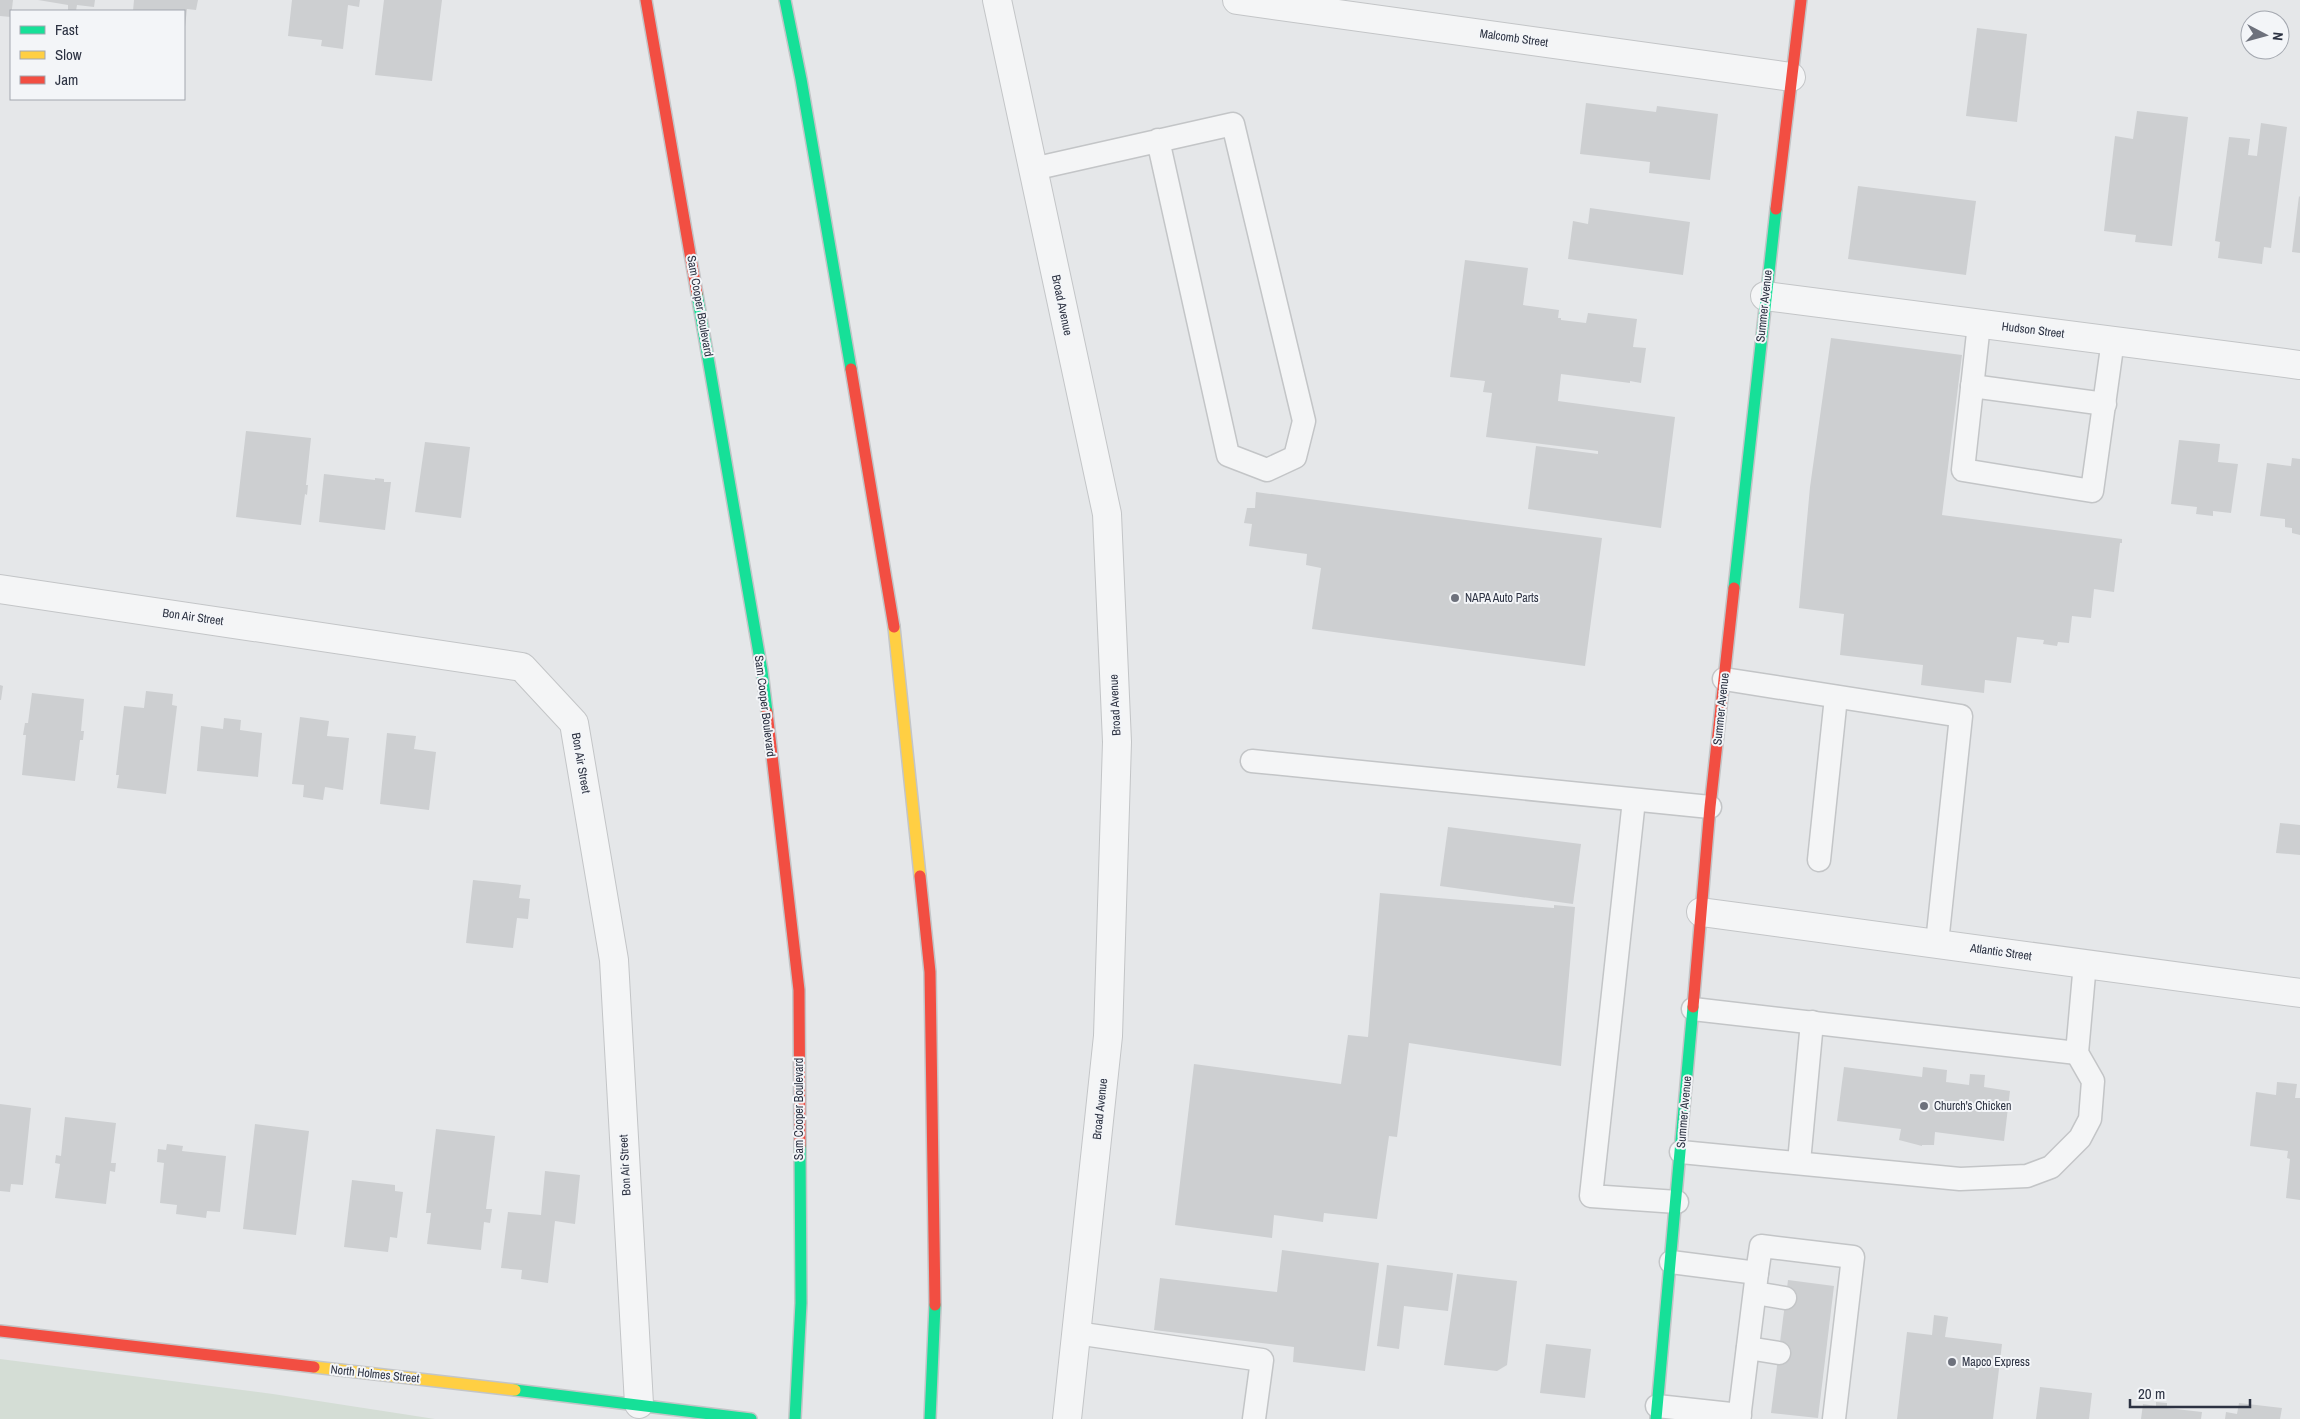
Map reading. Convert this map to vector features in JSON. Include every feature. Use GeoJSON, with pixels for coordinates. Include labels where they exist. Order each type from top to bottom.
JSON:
{"type":"FeatureCollection","features":[{"type":"Feature","properties":{"kind":"main road","name":"Sam Cooper Boulevard"},"geometry":{"type":"LineString","coordinates":[[646,0],[664,95],[762,671],[799,990],[800,1303],[795,1419]]}},
{"type":"Feature","properties":{"kind":"main road"},"geometry":{"type":"LineString","coordinates":[[784,0],[801,79],[893,617],[930,972],[935,1308],[930,1419]]}},
{"type":"Feature","properties":{"kind":"main road","name":"Summer Avenue"},"geometry":{"type":"LineString","coordinates":[[1656,1413],[1677,1202],[1710,807],[1790,77],[1801,0]]}},
{"type":"Feature","properties":{"kind":"main road","name":"North Holmes Street"},"geometry":{"type":"LineString","coordinates":[[0,1331],[639,1404],[751,1419]]}},
{"type":"Feature","properties":{"kind":"street","name":"Broad Avenue"},"geometry":{"type":"LineString","coordinates":[[997,0],[1107,514],[1117,742],[1108,1036],[1067,1419]]}},
{"type":"Feature","properties":{"kind":"street","name":"Malcomb Street"},"geometry":{"type":"LineString","coordinates":[[1237,0],[1790,77]]}},
{"type":"Feature","properties":{"kind":"street","name":"Hudson Street"},"geometry":{"type":"LineString","coordinates":[[1766,296],[2300,364]]}},
{"type":"Feature","properties":{"kind":"street","name":"Bon Air Street"},"geometry":{"type":"LineString","coordinates":[[0,589],[522,667],[574,723],[614,960],[639,1404]]}},
{"type":"Feature","properties":{"kind":"street","name":"Atlantic Street"},"geometry":{"type":"LineString","coordinates":[[1702,912],[2300,993]]}},
{"type":"Feature","properties":{"kind":"lane"},"geometry":{"type":"LineString","coordinates":[[1033,168],[1158,140],[1233,124],[1304,421],[1295,457],[1267,470],[1228,455],[1158,140]]}},
{"type":"Feature","properties":{"kind":"lane"},"geometry":{"type":"LineString","coordinates":[[1979,324],[1963,470],[2092,491],[2114,340]]}},
{"type":"Feature","properties":{"kind":"lane"},"geometry":{"type":"LineString","coordinates":[[1972,386],[2105,404]]}},
{"type":"Feature","properties":{"kind":"lane"},"geometry":{"type":"LineString","coordinates":[[1724,679],[1961,716],[1937,943]]}},
{"type":"Feature","properties":{"kind":"lane"},"geometry":{"type":"LineString","coordinates":[[1819,860],[1836,697]]}},
{"type":"Feature","properties":{"kind":"lane"},"geometry":{"type":"LineString","coordinates":[[1252,762],[1710,807]]}},
{"type":"Feature","properties":{"kind":"lane"},"geometry":{"type":"LineString","coordinates":[[1634,800],[1591,1196],[1677,1202]]}},
{"type":"Feature","properties":{"kind":"lane"},"geometry":{"type":"LineString","coordinates":[[1681,1152],[1960,1179],[2027,1176],[2051,1168],[2080,1138],[2090,1120],[2093,1081],[2077,1053],[2085,963]]}},
{"type":"Feature","properties":{"kind":"lane"},"geometry":{"type":"LineString","coordinates":[[1693,1009],[2077,1053]]}},
{"type":"Feature","properties":{"kind":"lane"},"geometry":{"type":"LineString","coordinates":[[1799,1162],[1812,1022]]}},
{"type":"Feature","properties":{"kind":"lane"},"geometry":{"type":"LineString","coordinates":[[1656,1413],[1739,1417],[1761,1246],[1853,1257],[1840,1305],[1833,1361],[1834,1419]]}},
{"type":"Feature","properties":{"kind":"lane"},"geometry":{"type":"LineString","coordinates":[[1671,1262],[1756,1283],[1785,1298]]}},
{"type":"Feature","properties":{"kind":"lane"},"geometry":{"type":"LineString","coordinates":[[1076,1333],[1262,1360],[1254,1419]]}},
{"type":"Feature","properties":{"kind":"lane"},"geometry":{"type":"LineString","coordinates":[[1748,1348],[1779,1353]]}},
{"type":"Feature","properties":{"kind":"shaded area"},"geometry":{"type":"Polygon","coordinates":[[[0,1359],[273,1394],[435,1419],[0,1419],[0,1359]]]}},
{"type":"Feature","properties":{"kind":"building"},"geometry":{"type":"Polygon","coordinates":[[[0,0],[13,0],[10,17],[0,16],[0,0]]]}},
{"type":"Feature","properties":{"kind":"building"},"geometry":{"type":"Polygon","coordinates":[[[38,0],[95,0],[94,7],[77,5],[76,10],[68,10],[68,5],[38,0]]]}},
{"type":"Feature","properties":{"kind":"building"},"geometry":{"type":"Polygon","coordinates":[[[134,0],[198,0],[196,10],[187,9],[185,27],[185,10],[133,10],[134,0]]]}},
{"type":"Feature","properties":{"kind":"building"},"geometry":{"type":"Polygon","coordinates":[[[292,0],[360,0],[359,7],[348,5],[343,49],[321,46],[322,40],[288,36],[292,0]]]}},
{"type":"Feature","properties":{"kind":"building"},"geometry":{"type":"Polygon","coordinates":[[[384,0],[442,0],[432,81],[375,75],[384,0]]]}},
{"type":"Feature","properties":{"kind":"building"},"geometry":{"type":"Polygon","coordinates":[[[1977,28],[2027,34],[2017,122],[1966,116],[1977,28]]]}},
{"type":"Feature","properties":{"kind":"building"},"geometry":{"type":"Polygon","coordinates":[[[1586,103],[1656,112],[1657,106],[1718,114],[1710,180],[1649,173],[1650,162],[1580,154],[1586,103]]]}},
{"type":"Feature","properties":{"kind":"building"},"geometry":{"type":"Polygon","coordinates":[[[2137,111],[2188,117],[2172,246],[2135,242],[2136,235],[2104,231],[2115,136],[2133,139],[2137,111]]]}},
{"type":"Feature","properties":{"kind":"building"},"geometry":{"type":"Polygon","coordinates":[[[2261,123],[2287,127],[2271,248],[2264,247],[2262,264],[2218,258],[2220,242],[2215,241],[2229,137],[2250,139],[2248,155],[2257,156],[2261,123]]]}},
{"type":"Feature","properties":{"kind":"building"},"geometry":{"type":"Polygon","coordinates":[[[1858,186],[1976,201],[1966,275],[1848,259],[1858,186]]]}},
{"type":"Feature","properties":{"kind":"building"},"geometry":{"type":"Polygon","coordinates":[[[2300,197],[2300,253],[2292,252],[2300,197]]]}},
{"type":"Feature","properties":{"kind":"building"},"geometry":{"type":"Polygon","coordinates":[[[1590,208],[1690,222],[1683,275],[1568,259],[1573,221],[1588,224],[1590,208]]]}},
{"type":"Feature","properties":{"kind":"building"},"geometry":{"type":"Polygon","coordinates":[[[1465,260],[1528,268],[1523,305],[1559,310],[1558,318],[1561,318],[1561,320],[1586,323],[1588,313],[1637,319],[1633,347],[1646,348],[1641,383],[1561,374],[1558,401],[1675,417],[1661,528],[1528,509],[1536,446],[1598,454],[1598,451],[1486,437],[1492,393],[1483,392],[1485,381],[1450,377],[1465,260]]]}},
{"type":"Feature","properties":{"kind":"building"},"geometry":{"type":"Polygon","coordinates":[[[1831,338],[1962,355],[1942,515],[2122,539],[2114,592],[2094,589],[2091,618],[2072,616],[2069,643],[2058,642],[2057,646],[2043,644],[2044,640],[2017,637],[2011,683],[1985,680],[1984,693],[1921,685],[1923,665],[1840,655],[1844,614],[1799,608],[1810,487],[1831,338]]]}},
{"type":"Feature","properties":{"kind":"building"},"geometry":{"type":"Polygon","coordinates":[[[246,431],[311,438],[306,485],[308,485],[307,495],[305,494],[301,525],[236,517],[246,431]]]}},
{"type":"Feature","properties":{"kind":"building"},"geometry":{"type":"Polygon","coordinates":[[[2179,440],[2220,444],[2218,462],[2238,464],[2231,513],[2213,511],[2213,516],[2196,514],[2197,507],[2171,504],[2179,440]]]}},
{"type":"Feature","properties":{"kind":"building"},"geometry":{"type":"Polygon","coordinates":[[[425,442],[470,447],[461,518],[415,512],[425,442]]]}},
{"type":"Feature","properties":{"kind":"building"},"geometry":{"type":"Polygon","coordinates":[[[2292,458],[2300,459],[2300,535],[2292,533],[2292,528],[2285,527],[2285,519],[2260,516],[2267,463],[2291,466],[2292,458]]]}},
{"type":"Feature","properties":{"kind":"building"},"geometry":{"type":"Polygon","coordinates":[[[324,474],[375,480],[375,478],[384,479],[384,482],[391,482],[385,530],[319,522],[324,474]]]}},
{"type":"Feature","properties":{"kind":"building","name":"NAPA Auto Parts"},"geometry":{"type":"Polygon","coordinates":[[[1256,492],[1602,538],[1585,666],[1312,629],[1321,568],[1306,565],[1307,554],[1249,546],[1252,524],[1244,523],[1247,508],[1255,508],[1256,492]]]}},
{"type":"Feature","properties":{"kind":"building"},"geometry":{"type":"Polygon","coordinates":[[[0,685],[3,686],[1,700],[0,700],[0,685]]]}},
{"type":"Feature","properties":{"kind":"building"},"geometry":{"type":"Polygon","coordinates":[[[146,691],[173,694],[172,705],[177,706],[166,794],[117,788],[119,775],[116,775],[124,706],[144,708],[146,691]]]}},
{"type":"Feature","properties":{"kind":"building"},"geometry":{"type":"Polygon","coordinates":[[[32,693],[84,699],[81,731],[84,731],[83,740],[80,740],[75,781],[22,775],[26,735],[23,735],[25,723],[28,723],[32,693]]]}},
{"type":"Feature","properties":{"kind":"building"},"geometry":{"type":"Polygon","coordinates":[[[300,717],[329,721],[327,736],[349,738],[343,790],[325,787],[323,800],[303,797],[304,785],[292,784],[300,717]]]}},
{"type":"Feature","properties":{"kind":"building"},"geometry":{"type":"Polygon","coordinates":[[[224,718],[241,720],[240,730],[262,733],[258,777],[197,771],[201,726],[223,729],[224,718]]]}},
{"type":"Feature","properties":{"kind":"building"},"geometry":{"type":"Polygon","coordinates":[[[387,733],[416,736],[414,749],[436,752],[429,810],[380,804],[387,733]]]}},
{"type":"Feature","properties":{"kind":"building"},"geometry":{"type":"Polygon","coordinates":[[[2280,823],[2300,825],[2300,855],[2276,853],[2280,823]]]}},
{"type":"Feature","properties":{"kind":"building"},"geometry":{"type":"Polygon","coordinates":[[[1448,827],[1581,844],[1573,904],[1440,886],[1448,827]]]}},
{"type":"Feature","properties":{"kind":"building"},"geometry":{"type":"Polygon","coordinates":[[[473,880],[521,885],[519,898],[530,899],[528,919],[517,918],[513,948],[466,943],[473,880]]]}},
{"type":"Feature","properties":{"kind":"building"},"geometry":{"type":"Polygon","coordinates":[[[1380,893],[1554,908],[1554,905],[1575,907],[1561,1066],[1409,1043],[1397,1137],[1389,1136],[1377,1219],[1324,1213],[1323,1222],[1274,1215],[1272,1238],[1175,1225],[1194,1064],[1341,1084],[1348,1035],[1368,1037],[1380,893]]]}},
{"type":"Feature","properties":{"kind":"building","name":"Church's Chicken"},"geometry":{"type":"Polygon","coordinates":[[[1844,1067],[1922,1077],[1923,1067],[1947,1070],[1946,1082],[1969,1085],[1970,1074],[1985,1075],[1984,1087],[2010,1091],[2004,1141],[1935,1132],[1934,1145],[1922,1146],[1899,1140],[1901,1129],[1837,1121],[1844,1067]]]}},
{"type":"Feature","properties":{"kind":"building"},"geometry":{"type":"Polygon","coordinates":[[[2277,1082],[2297,1084],[2295,1098],[2300,1098],[2300,1200],[2286,1198],[2290,1159],[2287,1158],[2288,1151],[2250,1146],[2256,1092],[2276,1095],[2277,1082]]]}},
{"type":"Feature","properties":{"kind":"building"},"geometry":{"type":"Polygon","coordinates":[[[0,1104],[31,1108],[23,1185],[11,1184],[10,1192],[0,1191],[0,1104]]]}},
{"type":"Feature","properties":{"kind":"building"},"geometry":{"type":"Polygon","coordinates":[[[65,1117],[116,1123],[111,1163],[116,1163],[115,1172],[110,1171],[106,1204],[55,1198],[60,1164],[55,1163],[56,1155],[61,1156],[65,1117]]]}},
{"type":"Feature","properties":{"kind":"building"},"geometry":{"type":"Polygon","coordinates":[[[255,1124],[309,1131],[296,1235],[243,1229],[255,1124]]]}},
{"type":"Feature","properties":{"kind":"building"},"geometry":{"type":"Polygon","coordinates":[[[436,1129],[495,1136],[486,1209],[492,1209],[490,1223],[484,1222],[481,1250],[427,1244],[431,1213],[426,1213],[436,1129]]]}},
{"type":"Feature","properties":{"kind":"building"},"geometry":{"type":"Polygon","coordinates":[[[167,1144],[183,1146],[182,1151],[226,1156],[220,1212],[207,1211],[206,1218],[176,1214],[177,1205],[160,1203],[164,1163],[157,1162],[158,1149],[166,1150],[167,1144]]]}},
{"type":"Feature","properties":{"kind":"building"},"geometry":{"type":"Polygon","coordinates":[[[545,1171],[580,1175],[575,1224],[555,1221],[548,1283],[521,1279],[522,1270],[501,1268],[508,1212],[541,1215],[545,1171]]]}},
{"type":"Feature","properties":{"kind":"building"},"geometry":{"type":"Polygon","coordinates":[[[352,1180],[395,1185],[395,1191],[403,1192],[397,1238],[390,1237],[388,1252],[344,1247],[352,1180]]]}},
{"type":"Feature","properties":{"kind":"building"},"geometry":{"type":"Polygon","coordinates":[[[1282,1250],[1379,1263],[1365,1371],[1293,1362],[1294,1347],[1154,1330],[1160,1278],[1277,1292],[1282,1250]]]}},
{"type":"Feature","properties":{"kind":"building"},"geometry":{"type":"Polygon","coordinates":[[[1387,1265],[1453,1273],[1448,1311],[1404,1306],[1399,1349],[1377,1346],[1387,1265]]]}},
{"type":"Feature","properties":{"kind":"building"},"geometry":{"type":"Polygon","coordinates":[[[1457,1274],[1517,1281],[1507,1365],[1497,1371],[1444,1365],[1457,1274]]]}},
{"type":"Feature","properties":{"kind":"building"},"geometry":{"type":"Polygon","coordinates":[[[1788,1280],[1834,1286],[1818,1418],[1771,1413],[1788,1280]]]}},
{"type":"Feature","properties":{"kind":"building","name":"Mapco Express"},"geometry":{"type":"Polygon","coordinates":[[[1934,1315],[1948,1317],[1945,1337],[2002,1344],[1993,1419],[1897,1419],[1907,1332],[1932,1335],[1934,1315]]]}},
{"type":"Feature","properties":{"kind":"building"},"geometry":{"type":"Polygon","coordinates":[[[1546,1344],[1591,1349],[1585,1398],[1540,1393],[1546,1344]]]}},
{"type":"Feature","properties":{"kind":"building"},"geometry":{"type":"Polygon","coordinates":[[[2040,1387],[2092,1393],[2089,1419],[2036,1419],[2040,1387]]]}},
{"type":"Feature","properties":{"kind":"building"},"geometry":{"type":"Polygon","coordinates":[[[2156,1402],[2167,1403],[2167,1408],[2202,1412],[2201,1419],[2141,1419],[2143,1404],[2156,1406],[2156,1402]]]}},
{"type":"Feature","properties":{"kind":"building"},"geometry":{"type":"Polygon","coordinates":[[[2239,1403],[2282,1408],[2280,1419],[2225,1419],[2226,1412],[2237,1414],[2239,1403]]]}},
{"type":"Feature","properties":{"kind":"traffic: fast"},"geometry":{"type":"LineString","coordinates":[[785,0],[801,79],[851,369]]}},
{"type":"Feature","properties":{"kind":"traffic: fast"},"geometry":{"type":"LineString","coordinates":[[1734,588],[1776,209]]}},
{"type":"Feature","properties":{"kind":"traffic: fast"},"geometry":{"type":"LineString","coordinates":[[697,294],[762,671],[767,712]]}},
{"type":"Feature","properties":{"kind":"traffic: fast"},"geometry":{"type":"LineString","coordinates":[[1656,1419],[1693,1007]]}},
{"type":"Feature","properties":{"kind":"traffic: fast"},"geometry":{"type":"LineString","coordinates":[[795,1419],[801,1303],[800,1146]]}},
{"type":"Feature","properties":{"kind":"traffic: fast"},"geometry":{"type":"LineString","coordinates":[[930,1419],[935,1305]]}},
{"type":"Feature","properties":{"kind":"traffic: fast"},"geometry":{"type":"LineString","coordinates":[[515,1390],[751,1419]]}},
{"type":"Feature","properties":{"kind":"traffic: slow"},"geometry":{"type":"LineString","coordinates":[[894,627],[920,876]]}},
{"type":"Feature","properties":{"kind":"traffic: slow"},"geometry":{"type":"LineString","coordinates":[[314,1367],[515,1390]]}},
{"type":"Feature","properties":{"kind":"traffic: jam"},"geometry":{"type":"LineString","coordinates":[[646,0],[697,294]]}},
{"type":"Feature","properties":{"kind":"traffic: jam"},"geometry":{"type":"LineString","coordinates":[[1776,209],[1801,0]]}},
{"type":"Feature","properties":{"kind":"traffic: jam"},"geometry":{"type":"LineString","coordinates":[[851,369],[894,627]]}},
{"type":"Feature","properties":{"kind":"traffic: jam"},"geometry":{"type":"LineString","coordinates":[[1693,1007],[1710,807],[1734,588]]}},
{"type":"Feature","properties":{"kind":"traffic: jam"},"geometry":{"type":"LineString","coordinates":[[767,712],[799,990],[800,1146]]}},
{"type":"Feature","properties":{"kind":"traffic: jam"},"geometry":{"type":"LineString","coordinates":[[920,876],[930,972],[935,1305]]}},
{"type":"Feature","properties":{"kind":"traffic: jam"},"geometry":{"type":"LineString","coordinates":[[0,1331],[314,1367]]}},
{"type":"Feature","properties":{"kind":"place","name":"NAPA Auto Parts"},"geometry":{"type":"Point","coordinates":[1455,598]}},
{"type":"Feature","properties":{"kind":"place","name":"Church's Chicken"},"geometry":{"type":"Point","coordinates":[1924,1106]}},
{"type":"Feature","properties":{"kind":"place","name":"Mapco Express"},"geometry":{"type":"Point","coordinates":[1952,1362]}}]}
